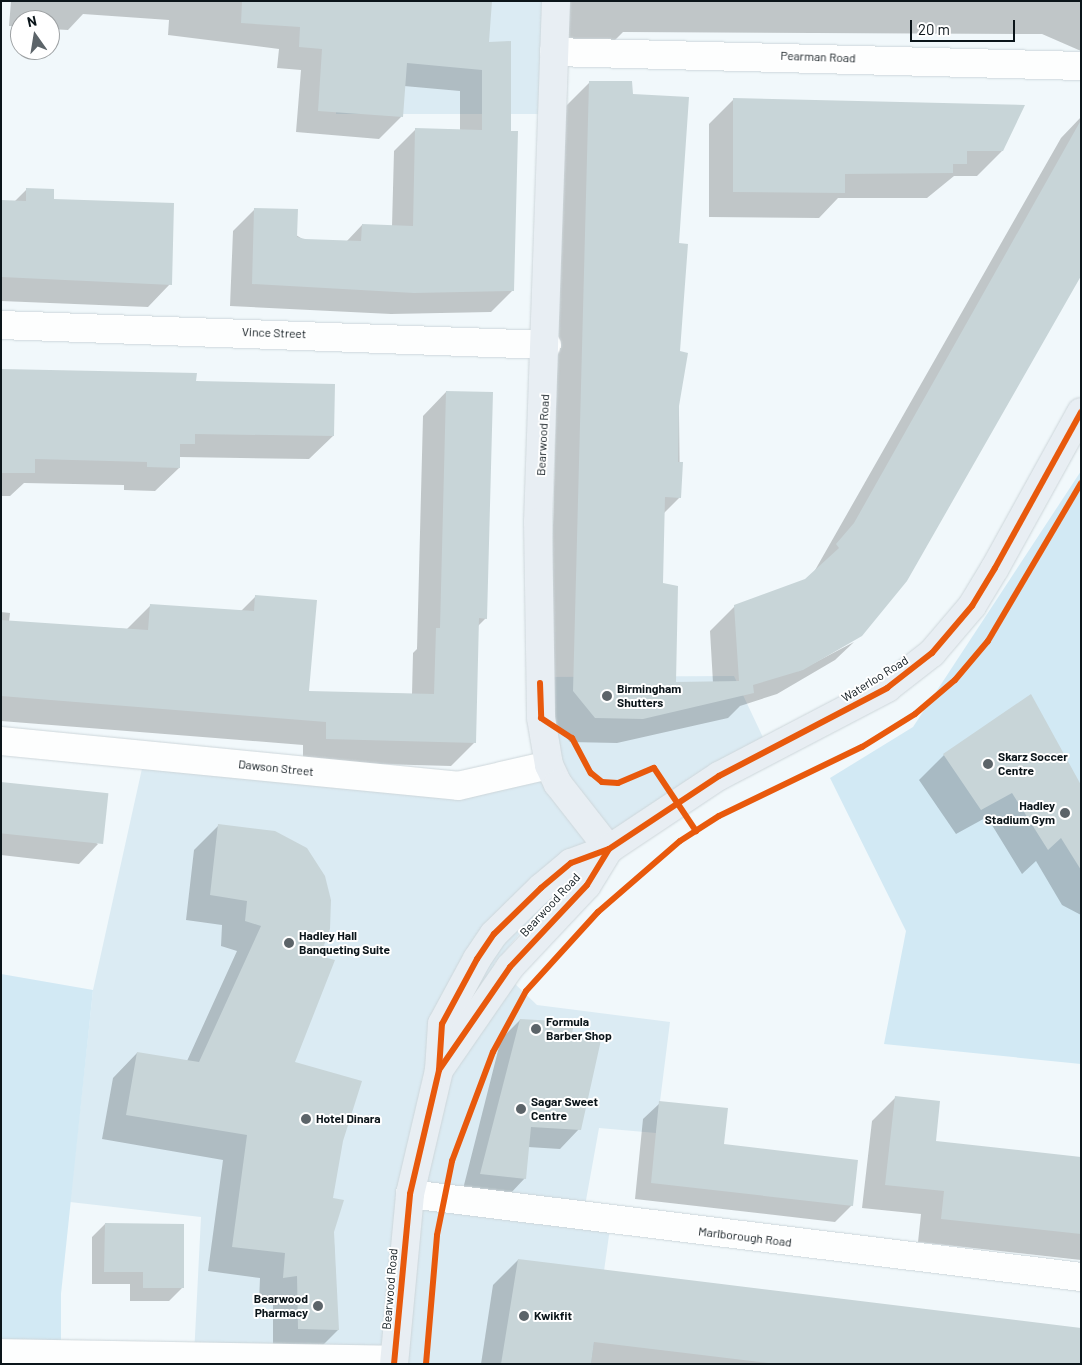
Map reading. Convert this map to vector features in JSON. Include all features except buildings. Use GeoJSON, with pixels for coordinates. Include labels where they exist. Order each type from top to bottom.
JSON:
{"type":"FeatureCollection","features":[{"type":"Feature","properties":{"kind":"main road","name":"Bearwood Road"},"geometry":{"type":"LineString","coordinates":[[394,1362],[410,1194],[439,1070],[510,967],[587,885],[609,849],[558,784],[549,765],[541,718],[538,522],[547,345],[556,1]]}},
{"type":"Feature","properties":{"kind":"main road","name":"Waterloo Road"},"geometry":{"type":"LineString","coordinates":[[609,849],[719,776],[880,692],[932,653],[972,606],[1081,412]]}},
{"type":"Feature","properties":{"kind":"street","name":"Pearman Road"},"geometry":{"type":"LineString","coordinates":[[554,52],[1081,66]]}},
{"type":"Feature","properties":{"kind":"street","name":"Vince Street"},"geometry":{"type":"LineString","coordinates":[[1,325],[547,345]]}},
{"type":"Feature","properties":{"kind":"street","name":"Dawson Street"},"geometry":{"type":"LineString","coordinates":[[1,740],[458,786],[549,765]]}},
{"type":"Feature","properties":{"kind":"street","name":"Marlborough Road"},"geometry":{"type":"LineString","coordinates":[[410,1194],[1081,1277]]}},
{"type":"Feature","properties":{"kind":"street","name":"Bearwood Road"},"geometry":{"type":"LineString","coordinates":[[1,1352],[394,1362]]}},
{"type":"Feature","properties":{"kind":"shaded area"},"geometry":{"type":"Polygon","coordinates":[[[336,1],[556,1],[556,114],[336,114],[336,1]]]}},
{"type":"Feature","properties":{"kind":"shaded area"},"geometry":{"type":"Polygon","coordinates":[[[1081,471],[1081,1064],[884,1044],[906,931],[830,778],[913,727],[1081,471]]]}},
{"type":"Feature","properties":{"kind":"shaded area"},"geometry":{"type":"Polygon","coordinates":[[[734,676],[769,750],[609,849],[541,909],[494,964],[537,1005],[670,1022],[656,1133],[599,1128],[583,1217],[611,1221],[591,1364],[394,1364],[194,1356],[201,1217],[70,1202],[93,990],[145,755],[458,786],[549,765],[540,677],[734,676]]]}},
{"type":"Feature","properties":{"kind":"shaded area"},"geometry":{"type":"Polygon","coordinates":[[[1,974],[93,990],[61,1294],[61,1364],[1,1364],[1,974]]]}},
{"type":"Feature","properties":{"kind":"cycle path"},"geometry":{"type":"LineString","coordinates":[[439,1070],[442,1024],[477,959],[494,934],[541,888],[571,863],[609,849],[719,776],[887,688],[932,653],[972,606],[1081,412]]}},
{"type":"Feature","properties":{"kind":"cycle path"},"geometry":{"type":"LineString","coordinates":[[426,1364],[437,1235],[452,1161],[493,1052],[526,991],[598,912],[680,841],[719,816],[862,747],[915,714],[955,680],[988,641],[1081,483]]}},
{"type":"Feature","properties":{"kind":"cycle path"},"geometry":{"type":"LineString","coordinates":[[540,683],[541,718],[572,738],[591,773],[602,782],[618,783],[654,768],[696,831]]}},
{"type":"Feature","properties":{"kind":"cycle path"},"geometry":{"type":"LineString","coordinates":[[394,1364],[410,1194],[439,1070],[510,967],[587,885],[609,849]]}},
{"type":"Feature","properties":{"kind":"place","name":"Birmingham Shutters"},"geometry":{"type":"Point","coordinates":[607,696]}},
{"type":"Feature","properties":{"kind":"place","name":"Skarz Soccer Centre"},"geometry":{"type":"Point","coordinates":[988,764]}},
{"type":"Feature","properties":{"kind":"place","name":"Hadley Stadium Gym"},"geometry":{"type":"Point","coordinates":[1065,813]}},
{"type":"Feature","properties":{"kind":"place","name":"Hadley Hall Banqueting Suite"},"geometry":{"type":"Point","coordinates":[289,943]}},
{"type":"Feature","properties":{"kind":"place","name":"Formula Barber Shop"},"geometry":{"type":"Point","coordinates":[536,1029]}},
{"type":"Feature","properties":{"kind":"place","name":"Sagar Sweet Centre"},"geometry":{"type":"Point","coordinates":[521,1109]}},
{"type":"Feature","properties":{"kind":"place","name":"Hotel Dinara"},"geometry":{"type":"Point","coordinates":[306,1119]}},
{"type":"Feature","properties":{"kind":"place","name":"Bearwood Pharmacy"},"geometry":{"type":"Point","coordinates":[318,1306]}},
{"type":"Feature","properties":{"kind":"place","name":"Kwikfit"},"geometry":{"type":"Point","coordinates":[524,1316]}}]}
